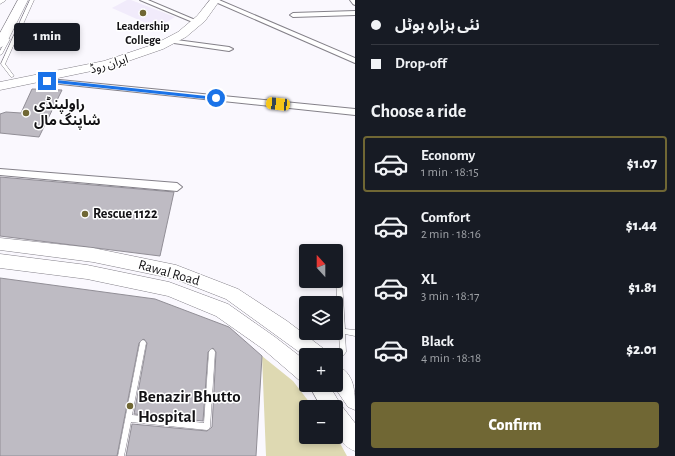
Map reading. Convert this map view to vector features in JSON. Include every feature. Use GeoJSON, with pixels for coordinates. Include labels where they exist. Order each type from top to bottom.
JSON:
{"type":"FeatureCollection","features":[{"type":"Feature","properties":{"kind":"main road"},"geometry":{"type":"LineString","coordinates":[[0,26],[13,0]]}},
{"type":"Feature","properties":{"kind":"main road"},"geometry":{"type":"LineString","coordinates":[[0,44],[23,0]]}},
{"type":"Feature","properties":{"kind":"main road","name":"ایران روڈ"},"geometry":{"type":"LineString","coordinates":[[0,86],[105,67],[143,53],[169,41],[198,22],[210,9],[215,0]]}},
{"type":"Feature","properties":{"kind":"main road","name":"ایران روڈ"},"geometry":{"type":"LineString","coordinates":[[6,76],[32,80]]}},
{"type":"Feature","properties":{"kind":"main road","name":"Rawal Road"},"geometry":{"type":"LineString","coordinates":[[0,244],[93,255],[176,272],[232,294],[282,327],[309,348]]}},
{"type":"Feature","properties":{"kind":"main road","name":"Rawal Road"},"geometry":{"type":"LineString","coordinates":[[0,261],[87,272],[169,289],[222,310],[269,343],[299,367]]}},
{"type":"Feature","properties":{"kind":"main road"},"geometry":{"type":"LineString","coordinates":[[343,384],[355,400]]}},
{"type":"Feature","properties":{"kind":"main road"},"geometry":{"type":"LineString","coordinates":[[343,423],[355,441]]}},
{"type":"Feature","properties":{"kind":"street"},"geometry":{"type":"LineString","coordinates":[[143,0],[198,22]]}},
{"type":"Feature","properties":{"kind":"street"},"geometry":{"type":"LineString","coordinates":[[215,0],[355,61]]}},
{"type":"Feature","properties":{"kind":"street"},"geometry":{"type":"LineString","coordinates":[[293,15],[355,13]]}},
{"type":"Feature","properties":{"kind":"street"},"geometry":{"type":"LineString","coordinates":[[169,41],[229,49]]}},
{"type":"Feature","properties":{"kind":"street"},"geometry":{"type":"LineString","coordinates":[[32,80],[355,112]]}},
{"type":"Feature","properties":{"kind":"street"},"geometry":{"type":"LineString","coordinates":[[0,172],[176,187]]}},
{"type":"Feature","properties":{"kind":"lane"},"geometry":{"type":"LineString","coordinates":[[0,54],[27,0]]}},
{"type":"Feature","properties":{"kind":"lane"},"geometry":{"type":"LineString","coordinates":[[6,76],[3,64],[32,0]]}},
{"type":"Feature","properties":{"kind":"lane"},"geometry":{"type":"LineString","coordinates":[[343,331],[355,333]]}},
{"type":"Feature","properties":{"kind":"lane"},"geometry":{"type":"LineString","coordinates":[[121,456],[143,343]]}},
{"type":"Feature","properties":{"kind":"lane"},"geometry":{"type":"LineString","coordinates":[[128,418],[207,427],[212,352]]}},
{"type":"Feature","properties":{"kind":"shaded area","name":"Leadership College"},"geometry":{"type":"Polygon","coordinates":[[[127,0],[131,0],[175,17],[157,28],[112,8],[127,0]]]}},
{"type":"Feature","properties":{"kind":"shaded area"},"geometry":{"type":"Polygon","coordinates":[[[262,356],[293,381],[299,389],[299,392],[301,392],[308,400],[299,400],[299,444],[340,444],[347,456],[266,456],[262,356]]]}},
{"type":"Feature","properties":{"kind":"building","name":"راولپنڈی شاپنگ مال"},"geometry":{"type":"Polygon","coordinates":[[[32,89],[62,90],[39,137],[0,133],[0,114],[6,112],[21,113],[32,89]]]}},
{"type":"Feature","properties":{"kind":"building","name":"Rescue 1122"},"geometry":{"type":"Polygon","coordinates":[[[0,177],[174,192],[160,256],[0,236],[0,177]]]}},
{"type":"Feature","properties":{"kind":"building","name":"Benazir Bhutto Hospital"},"geometry":{"type":"Polygon","coordinates":[[[0,278],[155,299],[229,327],[262,356],[256,456],[126,456],[132,424],[207,431],[212,427],[216,352],[213,348],[208,352],[203,421],[134,414],[147,343],[144,339],[139,343],[117,456],[0,456],[0,278]]]}},
{"type":"Feature","properties":{"kind":"place","name":"Leadership College"},"geometry":{"type":"Point","coordinates":[143,13]}},
{"type":"Feature","properties":{"kind":"place","name":"راولپنڈی شاپنگ مال"},"geometry":{"type":"Point","coordinates":[26,113]}},
{"type":"Feature","properties":{"kind":"place","name":"Rescue 1122"},"geometry":{"type":"Point","coordinates":[85,214]}},
{"type":"Feature","properties":{"kind":"place","name":"Benazir Bhutto Hospital"},"geometry":{"type":"Point","coordinates":[130,406]}},
{"type":"Feature","properties":{"kind":"route"},"geometry":{"type":"LineString","coordinates":[[47,81],[216,98]]}}]}
